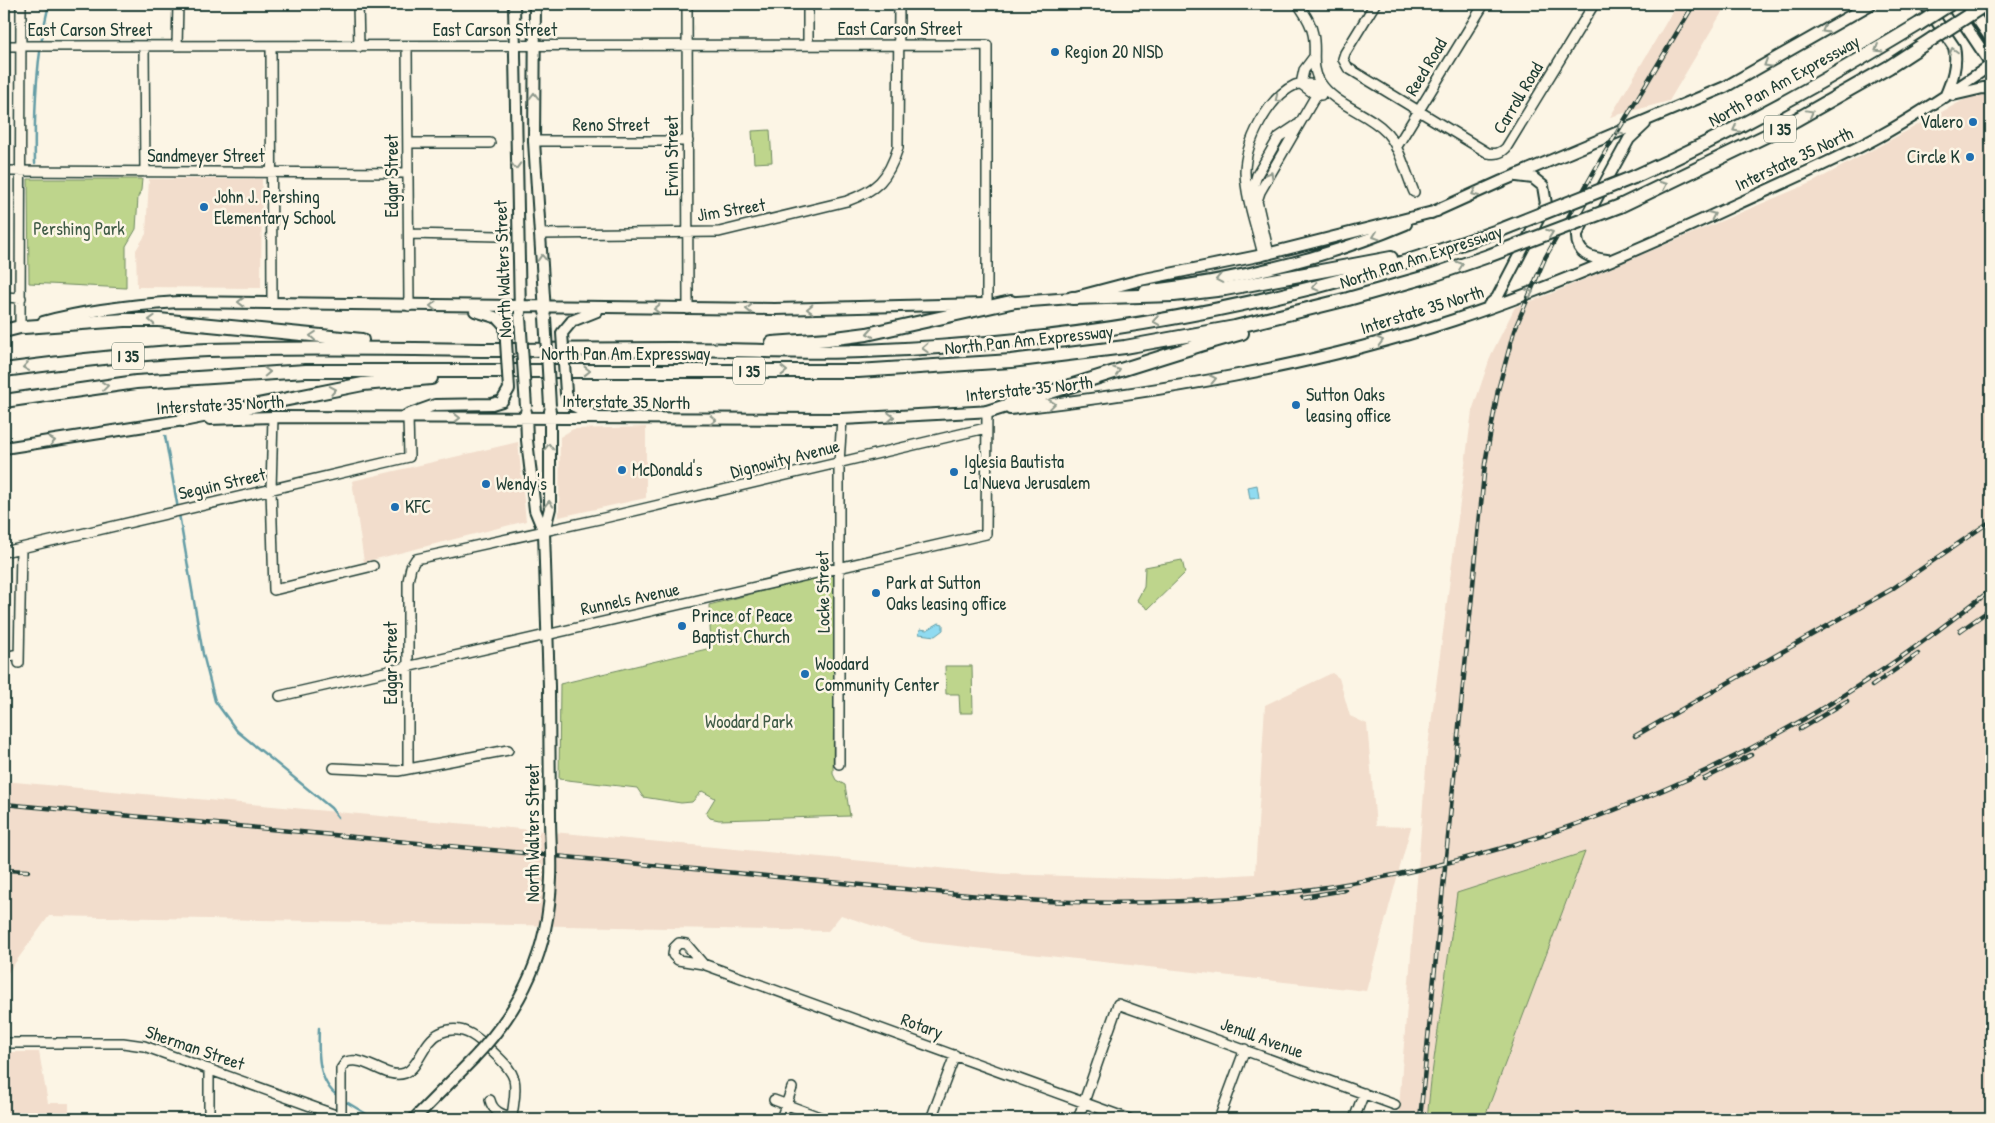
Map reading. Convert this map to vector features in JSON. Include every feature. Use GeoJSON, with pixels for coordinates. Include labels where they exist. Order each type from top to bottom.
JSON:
{"type":"FeatureCollection","features":[{"type":"Feature","properties":{"kind":"highway","name":"North Pan Am Expressway"},"geometry":{"type":"LineString","coordinates":[[4,370],[49,364],[208,350],[326,348],[672,349],[859,352],[982,344],[1105,329],[1210,311],[1278,297],[1383,269],[1479,238],[1634,177],[1728,134],[1772,110],[1951,4]]}},
{"type":"Feature","properties":{"kind":"highway","name":"North Pan Am Expressway"},"geometry":{"type":"LineString","coordinates":[[4,401],[136,382],[254,373],[365,370],[858,371],[1011,361],[1125,347],[1235,327],[1348,299],[1433,275],[1620,206],[1778,130],[1847,92],[1986,4]]}},
{"type":"Feature","properties":{"kind":"highway"},"geometry":{"type":"LineString","coordinates":[[1072,298],[1174,296],[1225,289],[1373,262],[1479,238]]}},
{"type":"Feature","properties":{"kind":"highway"},"geometry":{"type":"LineString","coordinates":[[987,412],[1200,345],[1370,301],[1396,292],[1433,275]]}},
{"type":"Feature","properties":{"kind":"highway"},"geometry":{"type":"LineString","coordinates":[[672,349],[849,337],[884,331],[1011,302]]}},
{"type":"Feature","properties":{"kind":"highway"},"geometry":{"type":"LineString","coordinates":[[4,330],[22,327],[125,320],[159,320],[325,337],[502,350]]}},
{"type":"Feature","properties":{"kind":"highway"},"geometry":{"type":"LineString","coordinates":[[183,420],[363,384],[499,371]]}},
{"type":"Feature","properties":{"kind":"main road","name":"North Walters Street"},"geometry":{"type":"LineString","coordinates":[[514,4],[520,312],[526,418],[535,510],[544,532]]}},
{"type":"Feature","properties":{"kind":"main road","name":"North Walters Street"},"geometry":{"type":"LineString","coordinates":[[414,1119],[492,1040],[515,1007],[533,969],[546,928],[551,872],[548,634],[544,532],[550,508],[550,406],[534,141],[535,4]]}},
{"type":"Feature","properties":{"kind":"main road"},"geometry":{"type":"LineString","coordinates":[[22,327],[59,317],[160,303],[272,302],[454,307],[520,312],[605,308],[791,309],[987,304],[1072,298],[1175,287],[1252,273],[1322,254],[1379,235],[1742,78],[1871,4]]}},
{"type":"Feature","properties":{"kind":"main road"},"geometry":{"type":"LineString","coordinates":[[1925,4],[1954,46],[1956,54],[1954,70],[1944,98]]}},
{"type":"Feature","properties":{"kind":"main road"},"geometry":{"type":"LineString","coordinates":[[1951,4],[1991,64]]}},
{"type":"Feature","properties":{"kind":"main road"},"geometry":{"type":"LineString","coordinates":[[1967,4],[1991,39]]}},
{"type":"Feature","properties":{"kind":"main road","name":"Interstate 35 North"},"geometry":{"type":"LineString","coordinates":[[4,448],[183,420],[273,417],[842,419],[987,412],[1122,395],[1208,380],[1326,355],[1452,320],[1545,288],[1656,241],[1878,137],[1944,98],[1991,64]]}},
{"type":"Feature","properties":{"kind":"main road"},"geometry":{"type":"LineString","coordinates":[[1944,98],[1970,90],[1991,89]]}},
{"type":"Feature","properties":{"kind":"main road"},"geometry":{"type":"LineString","coordinates":[[1609,260],[1596,259],[1580,250],[1576,242],[1577,234],[1628,139],[1652,118]]}},
{"type":"Feature","properties":{"kind":"main road"},"geometry":{"type":"LineString","coordinates":[[1484,309],[1497,298],[1546,204],[1543,186],[1532,178],[1514,176]]}},
{"type":"Feature","properties":{"kind":"main road"},"geometry":{"type":"LineString","coordinates":[[1072,298],[1140,280],[1266,254],[1437,211]]}},
{"type":"Feature","properties":{"kind":"main road"},"geometry":{"type":"LineString","coordinates":[[404,417],[435,405],[492,404],[502,401],[509,389],[505,326],[498,318],[485,313],[454,307]]}},
{"type":"Feature","properties":{"kind":"main road"},"geometry":{"type":"LineString","coordinates":[[598,418],[574,406],[569,401],[566,393],[562,333],[572,321],[605,308]]}},
{"type":"Feature","properties":{"kind":"street"},"geometry":{"type":"LineString","coordinates":[[21,4],[20,298],[22,327]]}},
{"type":"Feature","properties":{"kind":"street"},"geometry":{"type":"LineString","coordinates":[[177,46],[178,4]]}},
{"type":"Feature","properties":{"kind":"street"},"geometry":{"type":"LineString","coordinates":[[358,4],[359,47]]}},
{"type":"Feature","properties":{"kind":"street","name":"Ervin Street"},"geometry":{"type":"LineString","coordinates":[[687,4],[688,308]]}},
{"type":"Feature","properties":{"kind":"street"},"geometry":{"type":"LineString","coordinates":[[808,4],[808,45]]}},
{"type":"Feature","properties":{"kind":"street"},"geometry":{"type":"LineString","coordinates":[[898,46],[899,4]]}},
{"type":"Feature","properties":{"kind":"street"},"geometry":{"type":"LineString","coordinates":[[1298,4],[1314,34],[1313,58],[1317,77],[1322,85],[1334,96],[1371,120],[1387,133],[1396,148],[1414,192]]}},
{"type":"Feature","properties":{"kind":"street"},"geometry":{"type":"LineString","coordinates":[[1375,4],[1343,59],[1348,68],[1418,111]]}},
{"type":"Feature","properties":{"kind":"street","name":"Reed Road"},"geometry":{"type":"LineString","coordinates":[[1396,148],[1484,4]]}},
{"type":"Feature","properties":{"kind":"street","name":"Carroll Road"},"geometry":{"type":"LineString","coordinates":[[1418,111],[1488,153],[1503,152],[1594,4]]}},
{"type":"Feature","properties":{"kind":"street","name":"East Carson Street"},"geometry":{"type":"LineString","coordinates":[[4,46],[987,46],[987,304]]}},
{"type":"Feature","properties":{"kind":"street"},"geometry":{"type":"LineString","coordinates":[[144,46],[145,172]]}},
{"type":"Feature","properties":{"kind":"street"},"geometry":{"type":"LineString","coordinates":[[270,46],[272,302]]}},
{"type":"Feature","properties":{"kind":"street","name":"Edgar Street"},"geometry":{"type":"LineString","coordinates":[[407,46],[409,306]]}},
{"type":"Feature","properties":{"kind":"street","name":"Jim Street"},"geometry":{"type":"LineString","coordinates":[[541,234],[719,232],[847,201],[864,195],[885,177],[892,166],[898,148],[898,46]]}},
{"type":"Feature","properties":{"kind":"street"},"geometry":{"type":"LineString","coordinates":[[1302,84],[1304,70],[1313,58]]}},
{"type":"Feature","properties":{"kind":"street"},"geometry":{"type":"LineString","coordinates":[[1302,84],[1316,95],[1334,96]]}},
{"type":"Feature","properties":{"kind":"street"},"geometry":{"type":"LineString","coordinates":[[1266,254],[1247,188],[1245,170],[1249,149],[1272,103],[1295,85],[1322,85]]}},
{"type":"Feature","properties":{"kind":"street"},"geometry":{"type":"LineString","coordinates":[[1266,254],[1254,185],[1257,175],[1279,137],[1299,123],[1322,85]]}},
{"type":"Feature","properties":{"kind":"street","name":"Reno Street"},"geometry":{"type":"LineString","coordinates":[[534,141],[688,141]]}},
{"type":"Feature","properties":{"kind":"street"},"geometry":{"type":"LineString","coordinates":[[409,143],[490,143]]}},
{"type":"Feature","properties":{"kind":"street","name":"Sandmeyer Street"},"geometry":{"type":"LineString","coordinates":[[4,171],[408,173]]}},
{"type":"Feature","properties":{"kind":"street"},"geometry":{"type":"LineString","coordinates":[[409,234],[499,236]]}},
{"type":"Feature","properties":{"kind":"street"},"geometry":{"type":"LineString","coordinates":[[6,297],[20,298]]}},
{"type":"Feature","properties":{"kind":"street"},"geometry":{"type":"LineString","coordinates":[[986,428],[987,412]]}},
{"type":"Feature","properties":{"kind":"street"},"geometry":{"type":"LineString","coordinates":[[273,417],[271,489],[274,590],[373,566]]}},
{"type":"Feature","properties":{"kind":"street","name":"Seguin Street"},"geometry":{"type":"LineString","coordinates":[[4,552],[409,457],[404,417]]}},
{"type":"Feature","properties":{"kind":"street","name":"Locke Street"},"geometry":{"type":"LineString","coordinates":[[839,764],[838,462],[842,419]]}},
{"type":"Feature","properties":{"kind":"street","name":"Dignowity Avenue"},"geometry":{"type":"LineString","coordinates":[[416,559],[544,532],[986,428]]}},
{"type":"Feature","properties":{"kind":"street","name":"Runnels Avenue"},"geometry":{"type":"LineString","coordinates":[[280,696],[986,534],[986,428]]}},
{"type":"Feature","properties":{"kind":"street"},"geometry":{"type":"LineString","coordinates":[[4,657],[19,658],[21,548]]}},
{"type":"Feature","properties":{"kind":"street","name":"Edgar Street"},"geometry":{"type":"LineString","coordinates":[[408,769],[408,581],[411,567],[416,559]]}},
{"type":"Feature","properties":{"kind":"street"},"geometry":{"type":"LineString","coordinates":[[334,768],[391,771],[508,750]]}},
{"type":"Feature","properties":{"kind":"street","name":"Rotary"},"geometry":{"type":"LineString","coordinates":[[702,964],[1130,1119]]}},
{"type":"Feature","properties":{"kind":"street","name":"Jenull Avenue"},"geometry":{"type":"LineString","coordinates":[[1084,1102],[1118,1004],[1395,1105]]}},
{"type":"Feature","properties":{"kind":"street"},"geometry":{"type":"LineString","coordinates":[[341,1118],[341,1069],[346,1062],[356,1061],[392,1074],[406,1073],[412,1069],[424,1048],[433,1038],[449,1030],[468,1032],[480,1040],[507,1066],[512,1074],[515,1091],[514,1118],[498,1112],[491,1106],[490,1100]]}},
{"type":"Feature","properties":{"kind":"street","name":"Sherman Street"},"geometry":{"type":"LineString","coordinates":[[4,1043],[138,1044],[341,1118]]}},
{"type":"Feature","properties":{"kind":"street"},"geometry":{"type":"LineString","coordinates":[[1219,1119],[1245,1049]]}},
{"type":"Feature","properties":{"kind":"street"},"geometry":{"type":"LineString","coordinates":[[931,1119],[955,1055]]}},
{"type":"Feature","properties":{"kind":"street"},"geometry":{"type":"LineString","coordinates":[[209,1069],[209,1119]]}},
{"type":"Feature","properties":{"kind":"street"},"geometry":{"type":"LineString","coordinates":[[781,1119],[792,1088]]}},
{"type":"Feature","properties":{"kind":"street"},"geometry":{"type":"LineString","coordinates":[[1354,1119],[1364,1093]]}},
{"type":"Feature","properties":{"kind":"street"},"geometry":{"type":"LineString","coordinates":[[774,1100],[825,1119]]}},
{"type":"Feature","properties":{"kind":"street"},"geometry":{"type":"LineString","coordinates":[[1078,1119],[1084,1102]]}},
{"type":"Feature","properties":{"kind":"shaded area"},"geometry":{"type":"Polygon","coordinates":[[[1677,4],[1727,4],[1669,101],[1610,117],[1677,4]]]}},
{"type":"Feature","properties":{"kind":"shaded area"},"geometry":{"type":"Polygon","coordinates":[[[1985,95],[1991,97],[1991,1119],[1484,1119],[1584,852],[1457,893],[1427,1119],[1398,1119],[1427,754],[1472,411],[1491,355],[1515,307],[1550,294],[1815,181],[1969,97],[1985,95]]]}},
{"type":"Feature","properties":{"kind":"shaded area","name":"John J. Pershing Elementary School"},"geometry":{"type":"Polygon","coordinates":[[[149,179],[262,179],[261,288],[137,287],[136,250],[146,234],[149,179]]]}},
{"type":"Feature","properties":{"kind":"shaded area"},"geometry":{"type":"Polygon","coordinates":[[[646,427],[646,498],[559,517],[560,437],[573,429],[646,427]]]}},
{"type":"Feature","properties":{"kind":"shaded area"},"geometry":{"type":"Polygon","coordinates":[[[518,442],[526,521],[364,562],[352,481],[518,442]]]}},
{"type":"Feature","properties":{"kind":"shaded area"},"geometry":{"type":"Polygon","coordinates":[[[1332,673],[1339,678],[1350,716],[1367,724],[1376,826],[1411,827],[1366,991],[921,942],[841,915],[828,931],[49,916],[4,978],[4,781],[1004,874],[1167,879],[1255,874],[1265,705],[1332,673]]]}},
{"type":"Feature","properties":{"kind":"shaded area"},"geometry":{"type":"Polygon","coordinates":[[[4,1052],[39,1052],[48,1103],[69,1103],[69,1119],[4,1119],[4,1052]]]}},
{"type":"Feature","properties":{"kind":"green space"},"geometry":{"type":"Polygon","coordinates":[[[770,130],[772,162],[754,163],[752,131],[770,130]]]}},
{"type":"Feature","properties":{"kind":"green space","name":"Pershing Park"},"geometry":{"type":"Polygon","coordinates":[[[28,179],[142,179],[138,197],[136,229],[126,246],[126,288],[29,283],[28,179]]]}},
{"type":"Feature","properties":{"kind":"green space"},"geometry":{"type":"Polygon","coordinates":[[[1182,560],[1185,573],[1148,609],[1137,600],[1144,587],[1145,567],[1182,560]]]}},
{"type":"Feature","properties":{"kind":"green space","name":"Woodard Park"},"geometry":{"type":"Polygon","coordinates":[[[829,574],[833,575],[835,581],[833,774],[836,780],[845,785],[850,816],[719,820],[710,818],[706,813],[715,798],[702,791],[692,802],[681,803],[643,797],[637,788],[559,779],[560,684],[711,648],[709,605],[829,574]]]}},
{"type":"Feature","properties":{"kind":"green space"},"geometry":{"type":"Polygon","coordinates":[[[945,666],[972,666],[973,713],[960,713],[959,694],[946,694],[945,666]]]}},
{"type":"Feature","properties":{"kind":"green space"},"geometry":{"type":"Polygon","coordinates":[[[1585,852],[1484,1119],[1427,1119],[1457,893],[1585,852]]]}},
{"type":"Feature","properties":{"kind":"water"},"geometry":{"type":"Polygon","coordinates":[[[1257,485],[1259,498],[1250,499],[1248,487],[1257,485]]]}},
{"type":"Feature","properties":{"kind":"water"},"geometry":{"type":"Polygon","coordinates":[[[939,623],[943,624],[943,630],[935,636],[919,634],[920,629],[927,630],[939,623]]]}},
{"type":"Feature","properties":{"kind":"waterway"},"geometry":{"type":"LineString","coordinates":[[35,163],[37,83],[41,43],[49,4]]}},
{"type":"Feature","properties":{"kind":"waterway"},"geometry":{"type":"LineString","coordinates":[[165,436],[178,509]]}},
{"type":"Feature","properties":{"kind":"waterway"},"geometry":{"type":"LineString","coordinates":[[179,514],[203,654],[215,701],[237,731],[331,808],[338,817]]}},
{"type":"Feature","properties":{"kind":"waterway"},"geometry":{"type":"LineString","coordinates":[[319,1028],[320,1066],[326,1083],[339,1097]]}},
{"type":"Feature","properties":{"kind":"waterway"},"geometry":{"type":"LineString","coordinates":[[343,1100],[368,1115],[379,1119]]}},
{"type":"Feature","properties":{"kind":"railway"},"geometry":{"type":"LineString","coordinates":[[1420,1119],[1485,464],[1498,390],[1514,331],[1545,258],[1600,161],[1694,4]]}},
{"type":"Feature","properties":{"kind":"railway"},"geometry":{"type":"LineString","coordinates":[[1635,736],[1892,589],[1991,521]]}},
{"type":"Feature","properties":{"kind":"railway"},"geometry":{"type":"LineString","coordinates":[[4,804],[1011,899],[1142,903],[1274,894],[1362,881],[1449,862],[1536,838],[1620,808],[1702,772],[1782,732],[1892,663],[1991,590]]}},
{"type":"Feature","properties":{"kind":"railway"},"geometry":{"type":"LineString","coordinates":[[1960,631],[1991,609]]}},
{"type":"Feature","properties":{"kind":"railway"},"geometry":{"type":"LineString","coordinates":[[1872,686],[1918,654]]}},
{"type":"Feature","properties":{"kind":"railway"},"geometry":{"type":"LineString","coordinates":[[1800,729],[1847,701]]}},
{"type":"Feature","properties":{"kind":"railway"},"geometry":{"type":"LineString","coordinates":[[1704,779],[1751,755]]}},
{"type":"Feature","properties":{"kind":"railway"},"geometry":{"type":"LineString","coordinates":[[4,870],[28,871]]}},
{"type":"Feature","properties":{"kind":"railway"},"geometry":{"type":"LineString","coordinates":[[1303,897],[1345,890]]}},
{"type":"Feature","properties":{"kind":"place","name":"Region 20 NISD"},"geometry":{"type":"Point","coordinates":[1055,52]}},
{"type":"Feature","properties":{"kind":"place","name":"Valero"},"geometry":{"type":"Point","coordinates":[1973,122]}},
{"type":"Feature","properties":{"kind":"place","name":"Circle K"},"geometry":{"type":"Point","coordinates":[1970,157]}},
{"type":"Feature","properties":{"kind":"place","name":"John J. Pershing Elementary School"},"geometry":{"type":"Point","coordinates":[204,207]}},
{"type":"Feature","properties":{"kind":"place","name":"Sutton Oaks leasing office"},"geometry":{"type":"Point","coordinates":[1296,405]}},
{"type":"Feature","properties":{"kind":"place","name":"McDonald's"},"geometry":{"type":"Point","coordinates":[622,470]}},
{"type":"Feature","properties":{"kind":"place","name":"Iglesia Bautista La Nueva Jerusalem"},"geometry":{"type":"Point","coordinates":[954,472]}},
{"type":"Feature","properties":{"kind":"place","name":"Wendy's"},"geometry":{"type":"Point","coordinates":[486,484]}},
{"type":"Feature","properties":{"kind":"place","name":"KFC"},"geometry":{"type":"Point","coordinates":[395,507]}},
{"type":"Feature","properties":{"kind":"place","name":"Park at Sutton Oaks leasing office"},"geometry":{"type":"Point","coordinates":[876,593]}},
{"type":"Feature","properties":{"kind":"place","name":"Prince of Peace Baptist Church"},"geometry":{"type":"Point","coordinates":[682,626]}},
{"type":"Feature","properties":{"kind":"place","name":"Woodard Community Center"},"geometry":{"type":"Point","coordinates":[805,674]}}]}
